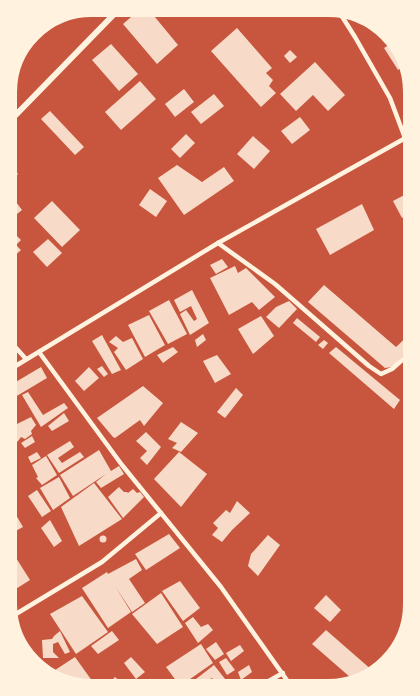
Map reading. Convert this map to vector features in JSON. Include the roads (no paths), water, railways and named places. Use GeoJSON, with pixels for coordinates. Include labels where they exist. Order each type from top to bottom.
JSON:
{"type":"FeatureCollection","features":[{"type":"Feature","properties":{"kind":"main road"},"geometry":{"type":"LineString","coordinates":[[14,117],[114,14]]}},
{"type":"Feature","properties":{"kind":"street"},"geometry":{"type":"LineString","coordinates":[[341,15],[390,98],[406,135]]}},
{"type":"Feature","properties":{"kind":"street"},"geometry":{"type":"LineString","coordinates":[[14,367],[218,243],[406,138]]}},
{"type":"Feature","properties":{"kind":"street"},"geometry":{"type":"LineString","coordinates":[[218,243],[275,284],[369,366],[382,374],[392,369],[406,356]]}},
{"type":"Feature","properties":{"kind":"street"},"geometry":{"type":"LineString","coordinates":[[14,346],[26,359]]}},
{"type":"Feature","properties":{"kind":"street"},"geometry":{"type":"LineString","coordinates":[[39,352],[122,465],[221,587],[288,682]]}},
{"type":"Feature","properties":{"kind":"street"},"geometry":{"type":"LineString","coordinates":[[15,615],[102,562],[161,513]]}},
{"type":"Feature","properties":{"kind":"street"},"geometry":{"type":"LineString","coordinates":[[268,682],[283,674]]}}]}
